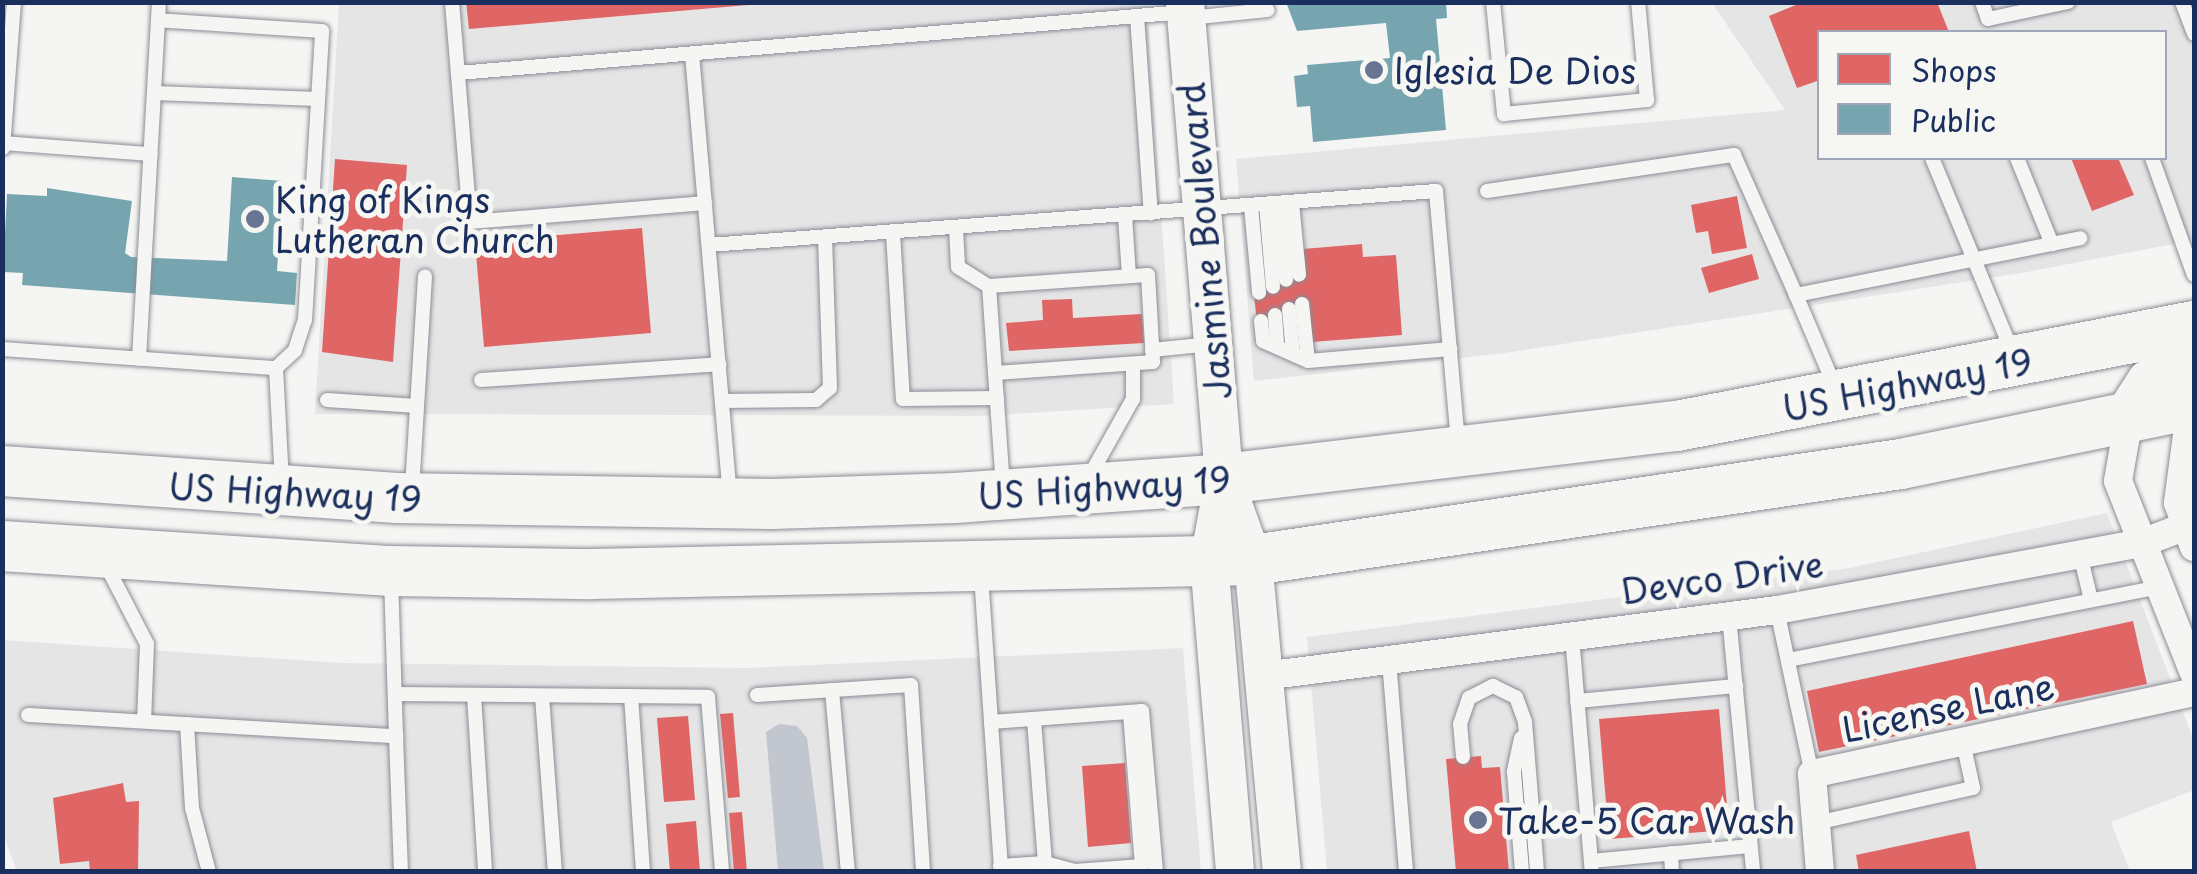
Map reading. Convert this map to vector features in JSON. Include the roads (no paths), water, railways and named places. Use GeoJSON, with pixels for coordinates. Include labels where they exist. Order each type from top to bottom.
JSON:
{"type":"FeatureCollection","features":[{"type":"Feature","properties":{"kind":"highway","name":"US Highway 19"},"geometry":{"type":"LineString","coordinates":[[2,471],[411,498],[731,504],[1082,490],[1224,480],[1459,455],[1840,398],[2194,326]]}},
{"type":"Feature","properties":{"kind":"highway"},"geometry":{"type":"LineString","coordinates":[[2129,418],[2150,384],[2193,392]]}},
{"type":"Feature","properties":{"kind":"highway","name":"US Highway 19"},"geometry":{"type":"LineString","coordinates":[[2,546],[391,571],[981,569],[1231,561],[1863,470],[2129,418]]}},
{"type":"Feature","properties":{"kind":"street","name":"Jasmine Boulevard"},"geometry":{"type":"LineString","coordinates":[[1185,11],[1231,561],[1236,872]]}},
{"type":"Feature","properties":{"kind":"street"},"geometry":{"type":"LineString","coordinates":[[2190,536],[2178,503],[2193,392]]}},
{"type":"Feature","properties":{"kind":"street"},"geometry":{"type":"LineString","coordinates":[[2129,418],[2118,481],[2194,674]]}},
{"type":"Feature","properties":{"kind":"street","name":"Devco Drive"},"geometry":{"type":"LineString","coordinates":[[1264,676],[1777,610],[2190,536]]}},
{"type":"Feature","properties":{"kind":"street","name":"Jasmine Boulevard"},"geometry":{"type":"LineString","coordinates":[[1231,561],[1264,676],[1282,872]]}},
{"type":"Feature","properties":{"kind":"street","name":"License Lane"},"geometry":{"type":"LineString","coordinates":[[1820,872],[1812,774],[2194,692]]}},
{"type":"Feature","properties":{"kind":"lane"},"geometry":{"type":"LineString","coordinates":[[14,2],[3,146],[151,154]]}},
{"type":"Feature","properties":{"kind":"lane"},"geometry":{"type":"LineString","coordinates":[[139,359],[160,2]]}},
{"type":"Feature","properties":{"kind":"lane"},"geometry":{"type":"LineString","coordinates":[[452,2],[470,222],[705,203]]}},
{"type":"Feature","properties":{"kind":"lane"},"geometry":{"type":"LineString","coordinates":[[1493,2],[1504,114],[1648,100],[1638,2]]}},
{"type":"Feature","properties":{"kind":"lane"},"geometry":{"type":"LineString","coordinates":[[1982,2],[1985,26],[2068,2]]}},
{"type":"Feature","properties":{"kind":"lane"},"geometry":{"type":"LineString","coordinates":[[2182,2],[2191,17],[2194,34]]}},
{"type":"Feature","properties":{"kind":"lane"},"geometry":{"type":"LineString","coordinates":[[458,74],[1131,12],[1268,10]]}},
{"type":"Feature","properties":{"kind":"lane"},"geometry":{"type":"LineString","coordinates":[[1131,12],[1152,214]]}},
{"type":"Feature","properties":{"kind":"lane"},"geometry":{"type":"LineString","coordinates":[[2,349],[276,368],[295,350],[305,320],[322,31],[158,20]]}},
{"type":"Feature","properties":{"kind":"lane"},"geometry":{"type":"LineString","coordinates":[[692,54],[731,504]]}},
{"type":"Feature","properties":{"kind":"lane"},"geometry":{"type":"LineString","coordinates":[[154,93],[318,98]]}},
{"type":"Feature","properties":{"kind":"lane"},"geometry":{"type":"LineString","coordinates":[[1488,191],[1734,154],[1840,398]]}},
{"type":"Feature","properties":{"kind":"lane"},"geometry":{"type":"LineString","coordinates":[[1933,160],[2017,364]]}},
{"type":"Feature","properties":{"kind":"lane"},"geometry":{"type":"LineString","coordinates":[[2018,160],[2052,244]]}},
{"type":"Feature","properties":{"kind":"lane"},"geometry":{"type":"LineString","coordinates":[[2153,160],[2194,275]]}},
{"type":"Feature","properties":{"kind":"lane"},"geometry":{"type":"LineString","coordinates":[[708,246],[1436,191],[1459,455]]}},
{"type":"Feature","properties":{"kind":"lane"},"geometry":{"type":"LineString","coordinates":[[1272,205],[1279,284],[1272,205]]}},
{"type":"Feature","properties":{"kind":"lane"},"geometry":{"type":"LineString","coordinates":[[1125,216],[1129,276]]}},
{"type":"Feature","properties":{"kind":"lane"},"geometry":{"type":"LineString","coordinates":[[956,228],[958,268],[989,286],[1148,275],[1153,362],[995,373]]}},
{"type":"Feature","properties":{"kind":"lane"},"geometry":{"type":"LineString","coordinates":[[893,232],[903,399],[997,398]]}},
{"type":"Feature","properties":{"kind":"lane"},"geometry":{"type":"LineString","coordinates":[[722,401],[816,400],[830,388],[825,237]]}},
{"type":"Feature","properties":{"kind":"lane"},"geometry":{"type":"LineString","coordinates":[[1796,296],[2080,238]]}},
{"type":"Feature","properties":{"kind":"lane"},"geometry":{"type":"LineString","coordinates":[[411,498],[424,276]]}},
{"type":"Feature","properties":{"kind":"lane"},"geometry":{"type":"LineString","coordinates":[[989,286],[1003,495]]}},
{"type":"Feature","properties":{"kind":"lane"},"geometry":{"type":"LineString","coordinates":[[1282,312],[1263,341],[1308,361],[1450,349]]}},
{"type":"Feature","properties":{"kind":"lane"},"geometry":{"type":"LineString","coordinates":[[1282,312],[1308,361]]}},
{"type":"Feature","properties":{"kind":"lane"},"geometry":{"type":"LineString","coordinates":[[1282,312],[1292,354]]}},
{"type":"Feature","properties":{"kind":"lane"},"geometry":{"type":"LineString","coordinates":[[1152,350],[1212,344]]}},
{"type":"Feature","properties":{"kind":"lane"},"geometry":{"type":"LineString","coordinates":[[481,380],[719,364]]}},
{"type":"Feature","properties":{"kind":"lane"},"geometry":{"type":"LineString","coordinates":[[1082,490],[1133,399],[1133,364]]}},
{"type":"Feature","properties":{"kind":"lane"},"geometry":{"type":"LineString","coordinates":[[276,368],[282,492]]}},
{"type":"Feature","properties":{"kind":"lane"},"geometry":{"type":"LineString","coordinates":[[327,400],[416,406]]}},
{"type":"Feature","properties":{"kind":"lane"},"geometry":{"type":"LineString","coordinates":[[98,554],[144,632],[144,722]]}},
{"type":"Feature","properties":{"kind":"lane"},"geometry":{"type":"LineString","coordinates":[[2080,554],[2091,600]]}},
{"type":"Feature","properties":{"kind":"lane"},"geometry":{"type":"LineString","coordinates":[[981,569],[1001,869],[1046,863],[1075,870],[1142,866],[1130,712]]}},
{"type":"Feature","properties":{"kind":"lane"},"geometry":{"type":"LineString","coordinates":[[391,571],[401,872]]}},
{"type":"Feature","properties":{"kind":"lane"},"geometry":{"type":"LineString","coordinates":[[1788,660],[2160,587]]}},
{"type":"Feature","properties":{"kind":"lane"},"geometry":{"type":"LineString","coordinates":[[1777,610],[1812,774]]}},
{"type":"Feature","properties":{"kind":"lane"},"geometry":{"type":"LineString","coordinates":[[1729,616],[1753,872]]}},
{"type":"Feature","properties":{"kind":"lane"},"geometry":{"type":"LineString","coordinates":[[1572,636],[1591,866],[1670,853],[1750,846]]}},
{"type":"Feature","properties":{"kind":"lane"},"geometry":{"type":"LineString","coordinates":[[1388,660],[1406,872]]}},
{"type":"Feature","properties":{"kind":"lane"},"geometry":{"type":"LineString","coordinates":[[757,695],[911,685],[923,872]]}},
{"type":"Feature","properties":{"kind":"lane"},"geometry":{"type":"LineString","coordinates":[[1578,701],[1736,686]]}},
{"type":"Feature","properties":{"kind":"lane"},"geometry":{"type":"LineString","coordinates":[[832,690],[848,872]]}},
{"type":"Feature","properties":{"kind":"lane"},"geometry":{"type":"LineString","coordinates":[[1463,758],[1462,711],[1480,690],[1506,690],[1525,722],[1538,872]]}},
{"type":"Feature","properties":{"kind":"lane"},"geometry":{"type":"LineString","coordinates":[[395,694],[708,697],[722,872]]}},
{"type":"Feature","properties":{"kind":"lane"},"geometry":{"type":"LineString","coordinates":[[474,695],[485,872]]}},
{"type":"Feature","properties":{"kind":"lane"},"geometry":{"type":"LineString","coordinates":[[542,696],[555,872]]}},
{"type":"Feature","properties":{"kind":"lane"},"geometry":{"type":"LineString","coordinates":[[630,696],[644,872]]}},
{"type":"Feature","properties":{"kind":"lane"},"geometry":{"type":"LineString","coordinates":[[991,722],[1142,711],[1156,872]]}},
{"type":"Feature","properties":{"kind":"lane"},"geometry":{"type":"LineString","coordinates":[[28,715],[396,736]]}},
{"type":"Feature","properties":{"kind":"lane"},"geometry":{"type":"LineString","coordinates":[[1034,719],[1046,863]]}},
{"type":"Feature","properties":{"kind":"lane"},"geometry":{"type":"LineString","coordinates":[[1522,872],[1514,772],[1525,722]]}},
{"type":"Feature","properties":{"kind":"lane"},"geometry":{"type":"LineString","coordinates":[[187,724],[192,808],[209,872]]}},
{"type":"Feature","properties":{"kind":"lane"},"geometry":{"type":"LineString","coordinates":[[1816,822],[1974,788],[1964,742]]}},
{"type":"Feature","properties":{"kind":"lane"},"geometry":{"type":"LineString","coordinates":[[1670,853],[1672,872]]}},
{"type":"Feature","properties":{"kind":"place","name":"Iglesia De Dios"},"geometry":{"type":"Point","coordinates":[1374,70]}},
{"type":"Feature","properties":{"kind":"place","name":"King of Kings Lutheran Church"},"geometry":{"type":"Point","coordinates":[255,219]}},
{"type":"Feature","properties":{"kind":"place","name":"Take-5 Car Wash"},"geometry":{"type":"Point","coordinates":[1478,820]}}]}
